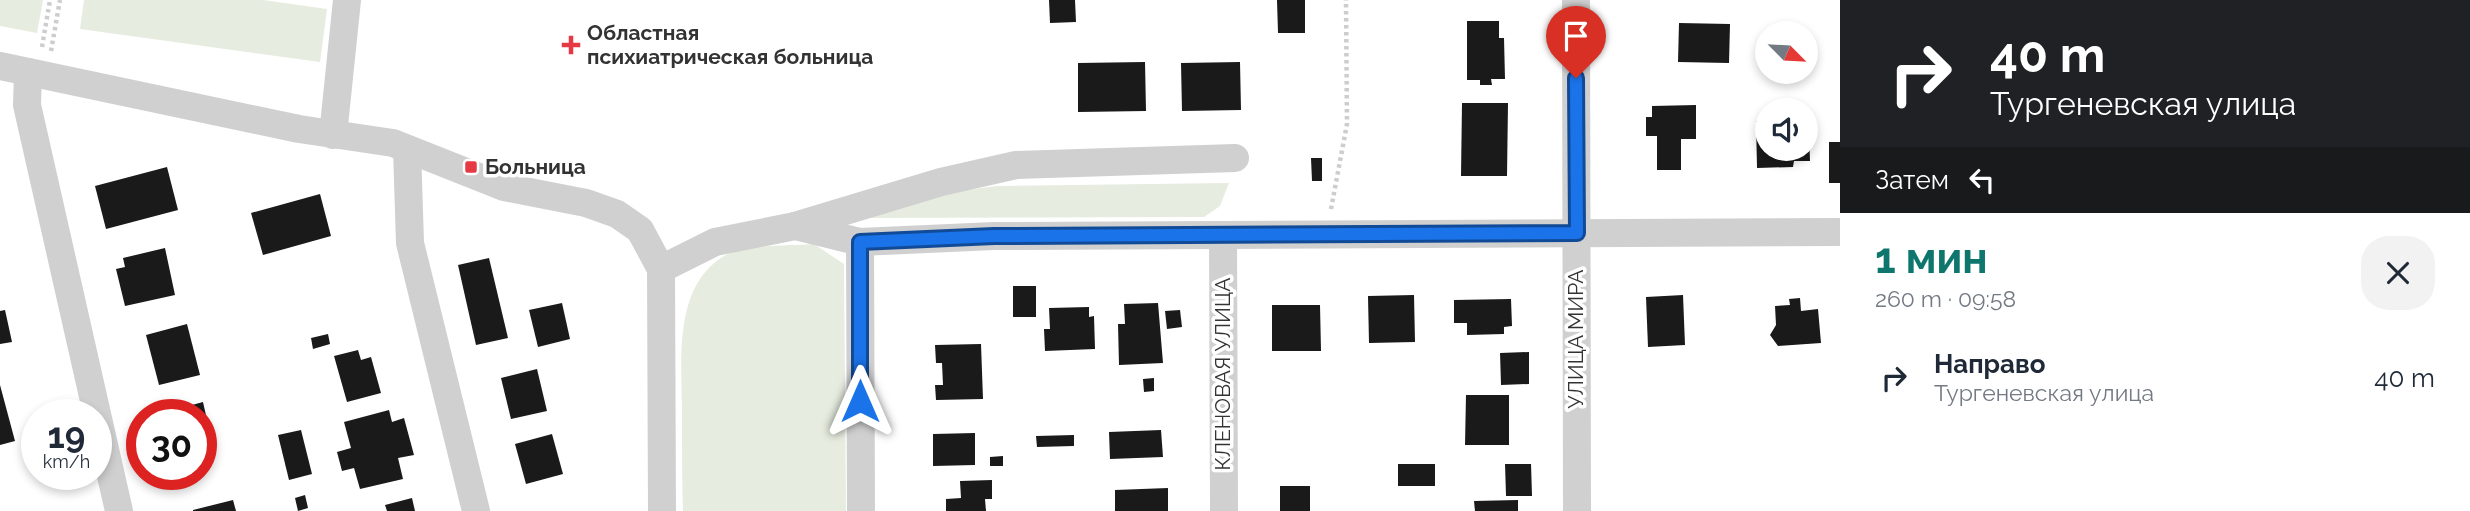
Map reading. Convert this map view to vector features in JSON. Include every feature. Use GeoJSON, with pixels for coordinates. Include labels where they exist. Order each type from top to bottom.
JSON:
{"type":"FeatureCollection","features":[{"type":"Feature","properties":{"kind":"street"},"geometry":{"type":"LineString","coordinates":[[334,135],[347,0]]}},
{"type":"Feature","properties":{"kind":"street","name":"УЛИЦА МИРА"},"geometry":{"type":"LineString","coordinates":[[1576,0],[1577,511]]}},
{"type":"Feature","properties":{"kind":"street"},"geometry":{"type":"LineString","coordinates":[[0,66],[334,135],[393,143],[504,187],[586,203],[617,214],[640,230],[661,269],[662,511]]}},
{"type":"Feature","properties":{"kind":"street"},"geometry":{"type":"LineString","coordinates":[[38,74],[27,105],[118,511]]}},
{"type":"Feature","properties":{"kind":"street"},"geometry":{"type":"LineString","coordinates":[[408,149],[411,243],[476,511]]}},
{"type":"Feature","properties":{"kind":"street"},"geometry":{"type":"LineString","coordinates":[[661,269],[715,242],[795,226],[941,182],[1016,165],[1235,159]]}},
{"type":"Feature","properties":{"kind":"street"},"geometry":{"type":"LineString","coordinates":[[795,226],[860,242],[945,236],[1223,237],[1326,234],[1840,232]]}},
{"type":"Feature","properties":{"kind":"street","name":"КЛЕНОВАЯ УЛИЦА"},"geometry":{"type":"LineString","coordinates":[[1223,237],[1224,511]]}},
{"type":"Feature","properties":{"kind":"street"},"geometry":{"type":"LineString","coordinates":[[860,242],[861,511]]}},
{"type":"Feature","properties":{"kind":"path"},"geometry":{"type":"LineString","coordinates":[[38,74],[50,0]]}},
{"type":"Feature","properties":{"kind":"path"},"geometry":{"type":"LineString","coordinates":[[38,74],[60,0]]}},
{"type":"Feature","properties":{"kind":"path"},"geometry":{"type":"LineString","coordinates":[[1326,234],[1347,124],[1346,0]]}},
{"type":"Feature","properties":{"kind":"shaded area"},"geometry":{"type":"Polygon","coordinates":[[[0,0],[43,0],[37,33],[0,26],[0,0]]]}},
{"type":"Feature","properties":{"kind":"shaded area"},"geometry":{"type":"Polygon","coordinates":[[[84,0],[263,0],[327,9],[320,62],[80,29],[84,0]]]}},
{"type":"Feature","properties":{"kind":"shaded area"},"geometry":{"type":"Polygon","coordinates":[[[1229,183],[1220,206],[1204,217],[850,218],[950,192],[997,186],[1229,183]]]}},
{"type":"Feature","properties":{"kind":"shaded area"},"geometry":{"type":"Polygon","coordinates":[[[814,244],[844,264],[846,511],[683,511],[682,350],[688,306],[696,287],[707,270],[733,252],[755,247],[814,244]]]}},
{"type":"Feature","properties":{"kind":"building"},"geometry":{"type":"Polygon","coordinates":[[[1049,0],[1075,0],[1076,22],[1050,23],[1049,0]]]}},
{"type":"Feature","properties":{"kind":"building"},"geometry":{"type":"Polygon","coordinates":[[[1277,0],[1305,0],[1305,33],[1278,33],[1277,0]]]}},
{"type":"Feature","properties":{"kind":"building"},"geometry":{"type":"Polygon","coordinates":[[[1467,21],[1499,21],[1499,38],[1504,38],[1505,79],[1491,79],[1492,85],[1480,85],[1480,80],[1467,80],[1467,21]]]}},
{"type":"Feature","properties":{"kind":"building"},"geometry":{"type":"Polygon","coordinates":[[[1679,23],[1730,24],[1729,63],[1678,62],[1679,23]]]}},
{"type":"Feature","properties":{"kind":"building"},"geometry":{"type":"Polygon","coordinates":[[[1145,62],[1146,111],[1078,112],[1078,63],[1145,62]]]}},
{"type":"Feature","properties":{"kind":"building"},"geometry":{"type":"Polygon","coordinates":[[[1240,62],[1241,110],[1182,111],[1181,63],[1240,62]]]}},
{"type":"Feature","properties":{"kind":"building"},"geometry":{"type":"Polygon","coordinates":[[[1462,103],[1508,103],[1507,176],[1461,176],[1462,103]]]}},
{"type":"Feature","properties":{"kind":"building"},"geometry":{"type":"Polygon","coordinates":[[[1696,105],[1696,139],[1681,139],[1681,170],[1657,170],[1657,136],[1646,136],[1646,117],[1652,117],[1652,106],[1696,105]]]}},
{"type":"Feature","properties":{"kind":"building"},"geometry":{"type":"Polygon","coordinates":[[[1829,142],[1840,142],[1840,183],[1829,183],[1829,142]]]}},
{"type":"Feature","properties":{"kind":"building"},"geometry":{"type":"Polygon","coordinates":[[[1311,158],[1322,158],[1322,181],[1312,181],[1311,158]]]}},
{"type":"Feature","properties":{"kind":"building"},"geometry":{"type":"Polygon","coordinates":[[[1757,161],[1794,161],[1793,167],[1757,168],[1757,161]]]}},
{"type":"Feature","properties":{"kind":"building"},"geometry":{"type":"Polygon","coordinates":[[[167,167],[178,210],[106,229],[95,186],[167,167]]]}},
{"type":"Feature","properties":{"kind":"building"},"geometry":{"type":"Polygon","coordinates":[[[320,194],[331,236],[263,255],[251,213],[320,194]]]}},
{"type":"Feature","properties":{"kind":"building"},"geometry":{"type":"Polygon","coordinates":[[[165,248],[175,295],[125,306],[116,269],[125,267],[123,258],[165,248]]]}},
{"type":"Feature","properties":{"kind":"building"},"geometry":{"type":"Polygon","coordinates":[[[489,258],[508,338],[476,345],[458,265],[489,258]]]}},
{"type":"Feature","properties":{"kind":"building"},"geometry":{"type":"Polygon","coordinates":[[[1013,286],[1036,286],[1036,317],[1013,317],[1013,286]]]}},
{"type":"Feature","properties":{"kind":"building"},"geometry":{"type":"Polygon","coordinates":[[[1414,295],[1415,342],[1369,343],[1368,296],[1414,295]]]}},
{"type":"Feature","properties":{"kind":"building"},"geometry":{"type":"Polygon","coordinates":[[[1683,295],[1685,345],[1648,347],[1646,297],[1683,295]]]}},
{"type":"Feature","properties":{"kind":"building"},"geometry":{"type":"Polygon","coordinates":[[[1800,298],[1801,311],[1818,309],[1821,343],[1778,346],[1770,335],[1776,325],[1775,306],[1790,305],[1789,299],[1800,298]]]}},
{"type":"Feature","properties":{"kind":"building"},"geometry":{"type":"Polygon","coordinates":[[[1511,299],[1512,326],[1504,327],[1504,334],[1467,335],[1467,323],[1454,323],[1454,300],[1511,299]]]}},
{"type":"Feature","properties":{"kind":"building"},"geometry":{"type":"Polygon","coordinates":[[[562,303],[570,339],[538,347],[529,310],[562,303]]]}},
{"type":"Feature","properties":{"kind":"building"},"geometry":{"type":"Polygon","coordinates":[[[1158,303],[1163,363],[1119,365],[1118,324],[1125,324],[1124,304],[1158,303]]]}},
{"type":"Feature","properties":{"kind":"building"},"geometry":{"type":"Polygon","coordinates":[[[1272,305],[1320,305],[1321,351],[1272,351],[1272,305]]]}},
{"type":"Feature","properties":{"kind":"building"},"geometry":{"type":"Polygon","coordinates":[[[1089,307],[1089,317],[1094,316],[1095,349],[1045,351],[1044,329],[1050,329],[1049,308],[1089,307]]]}},
{"type":"Feature","properties":{"kind":"building"},"geometry":{"type":"Polygon","coordinates":[[[5,310],[12,342],[0,344],[0,311],[5,310]]]}},
{"type":"Feature","properties":{"kind":"building"},"geometry":{"type":"Polygon","coordinates":[[[1180,310],[1182,327],[1167,329],[1165,311],[1180,310]]]}},
{"type":"Feature","properties":{"kind":"building"},"geometry":{"type":"Polygon","coordinates":[[[187,324],[200,375],[159,385],[146,335],[187,324]]]}},
{"type":"Feature","properties":{"kind":"building"},"geometry":{"type":"Polygon","coordinates":[[[328,334],[330,344],[313,349],[311,338],[328,334]]]}},
{"type":"Feature","properties":{"kind":"building"},"geometry":{"type":"Polygon","coordinates":[[[981,344],[983,399],[936,400],[935,385],[943,385],[942,363],[936,363],[935,345],[981,344]]]}},
{"type":"Feature","properties":{"kind":"building"},"geometry":{"type":"Polygon","coordinates":[[[358,350],[361,360],[371,357],[381,393],[347,402],[334,356],[358,350]]]}},
{"type":"Feature","properties":{"kind":"building"},"geometry":{"type":"Polygon","coordinates":[[[1529,352],[1529,384],[1501,385],[1500,353],[1529,352]]]}},
{"type":"Feature","properties":{"kind":"building"},"geometry":{"type":"Polygon","coordinates":[[[537,369],[547,411],[511,419],[501,378],[537,369]]]}},
{"type":"Feature","properties":{"kind":"building"},"geometry":{"type":"Polygon","coordinates":[[[1154,378],[1154,391],[1144,392],[1143,379],[1154,378]]]}},
{"type":"Feature","properties":{"kind":"building"},"geometry":{"type":"Polygon","coordinates":[[[0,385],[15,441],[0,445],[0,385]]]}},
{"type":"Feature","properties":{"kind":"building"},"geometry":{"type":"Polygon","coordinates":[[[1466,395],[1509,395],[1509,445],[1465,445],[1466,395]]]}},
{"type":"Feature","properties":{"kind":"building"},"geometry":{"type":"Polygon","coordinates":[[[389,410],[392,422],[404,418],[414,455],[398,458],[403,479],[360,489],[354,468],[342,471],[337,452],[351,448],[344,422],[389,410]]]}},
{"type":"Feature","properties":{"kind":"building"},"geometry":{"type":"Polygon","coordinates":[[[301,430],[312,474],[289,480],[278,435],[301,430]]]}},
{"type":"Feature","properties":{"kind":"building"},"geometry":{"type":"Polygon","coordinates":[[[1161,430],[1163,457],[1110,459],[1109,432],[1161,430]]]}},
{"type":"Feature","properties":{"kind":"building"},"geometry":{"type":"Polygon","coordinates":[[[975,433],[975,465],[933,466],[933,434],[975,433]]]}},
{"type":"Feature","properties":{"kind":"building"},"geometry":{"type":"Polygon","coordinates":[[[552,434],[563,474],[526,484],[515,444],[552,434]]]}},
{"type":"Feature","properties":{"kind":"building"},"geometry":{"type":"Polygon","coordinates":[[[1074,435],[1074,446],[1037,447],[1036,436],[1074,435]]]}},
{"type":"Feature","properties":{"kind":"building"},"geometry":{"type":"Polygon","coordinates":[[[1003,456],[1003,466],[990,466],[990,457],[1003,456]]]}},
{"type":"Feature","properties":{"kind":"building"},"geometry":{"type":"Polygon","coordinates":[[[1398,464],[1435,464],[1435,486],[1398,486],[1398,464]]]}},
{"type":"Feature","properties":{"kind":"building"},"geometry":{"type":"Polygon","coordinates":[[[1505,464],[1531,464],[1532,496],[1506,496],[1505,464]]]}},
{"type":"Feature","properties":{"kind":"building"},"geometry":{"type":"Polygon","coordinates":[[[992,480],[992,499],[985,499],[986,511],[946,511],[946,499],[961,498],[960,481],[992,480]]]}},
{"type":"Feature","properties":{"kind":"building"},"geometry":{"type":"Polygon","coordinates":[[[1280,486],[1310,486],[1310,511],[1280,511],[1280,486]]]}},
{"type":"Feature","properties":{"kind":"building"},"geometry":{"type":"Polygon","coordinates":[[[1168,488],[1168,511],[1115,511],[1115,490],[1168,488]]]}},
{"type":"Feature","properties":{"kind":"building"},"geometry":{"type":"Polygon","coordinates":[[[305,495],[308,508],[298,511],[295,498],[305,495]]]}},
{"type":"Feature","properties":{"kind":"building"},"geometry":{"type":"Polygon","coordinates":[[[412,498],[415,511],[387,511],[385,505],[412,498]]]}},
{"type":"Feature","properties":{"kind":"building"},"geometry":{"type":"Polygon","coordinates":[[[233,500],[236,511],[193,511],[193,510],[233,500]]]}},
{"type":"Feature","properties":{"kind":"building"},"geometry":{"type":"Polygon","coordinates":[[[1518,500],[1518,511],[1475,511],[1474,501],[1518,500]]]}},
{"type":"Feature","properties":{"kind":"place","name":"Областная психиатрическая больница"},"geometry":{"type":"Point","coordinates":[571,45]}},
{"type":"Feature","properties":{"kind":"place","name":"Больница"},"geometry":{"type":"Point","coordinates":[471,167]}},
{"type":"Feature","properties":{"kind":"route"},"geometry":{"type":"LineString","coordinates":[[860,401],[860,242],[945,236],[1223,237],[1577,233],[1576,78]]}}]}
